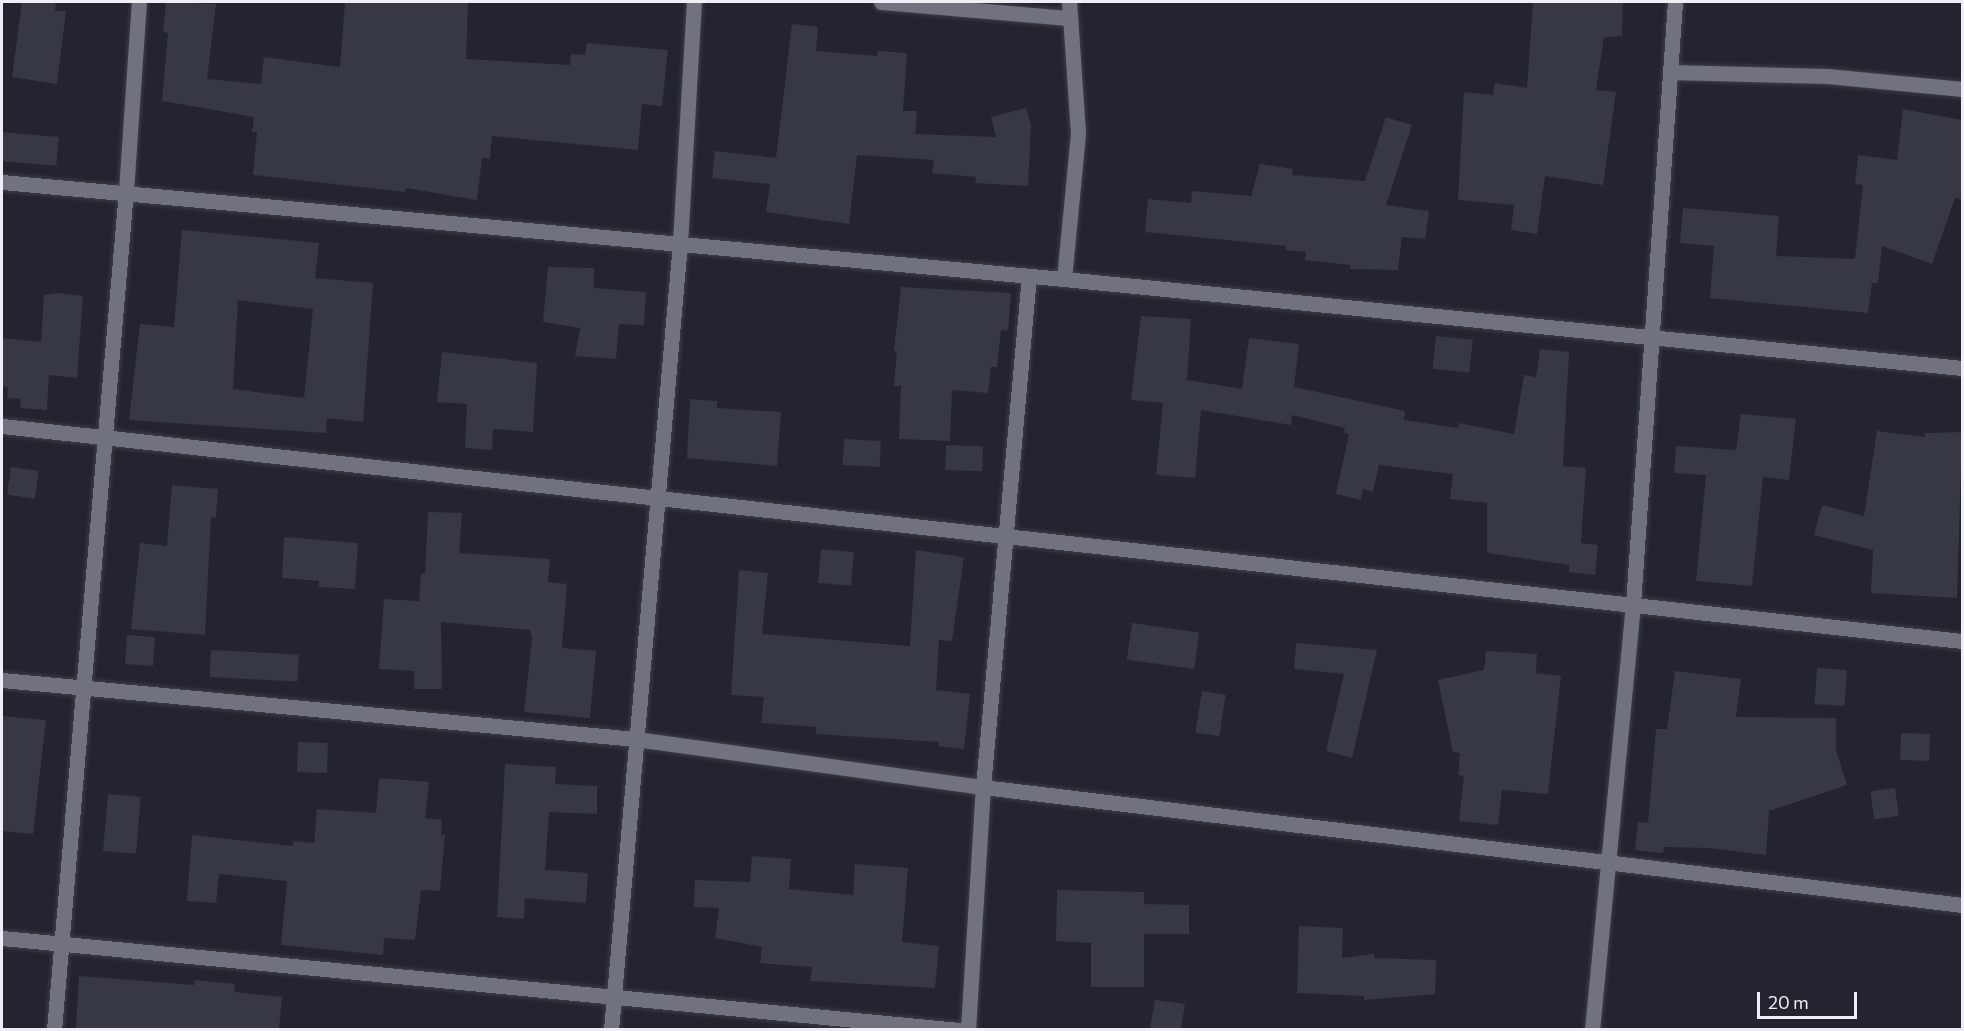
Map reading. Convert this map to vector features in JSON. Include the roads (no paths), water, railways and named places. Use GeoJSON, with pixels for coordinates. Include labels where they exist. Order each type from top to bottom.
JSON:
{"type":"FeatureCollection","features":[{"type":"Feature","properties":{"kind":"street"},"geometry":{"type":"LineString","coordinates":[[54,1029],[126,191],[139,2]]}},
{"type":"Feature","properties":{"kind":"street"},"geometry":{"type":"LineString","coordinates":[[611,1029],[680,243],[694,2]]}},
{"type":"Feature","properties":{"kind":"street"},"geometry":{"type":"LineString","coordinates":[[881,2],[1069,18]]}},
{"type":"Feature","properties":{"kind":"street"},"geometry":{"type":"LineString","coordinates":[[1064,279],[1078,133],[1069,2]]}},
{"type":"Feature","properties":{"kind":"street"},"geometry":{"type":"LineString","coordinates":[[1592,1029],[1633,604],[1675,2]]}},
{"type":"Feature","properties":{"kind":"street"},"geometry":{"type":"LineString","coordinates":[[1670,72],[1827,76],[1962,89]]}},
{"type":"Feature","properties":{"kind":"street"},"geometry":{"type":"LineString","coordinates":[[2,182],[126,191],[1064,279],[1651,335],[1962,368]]}},
{"type":"Feature","properties":{"kind":"street"},"geometry":{"type":"LineString","coordinates":[[968,1029],[983,787],[1029,276]]}},
{"type":"Feature","properties":{"kind":"street"},"geometry":{"type":"LineString","coordinates":[[2,426],[105,435],[1962,641]]}},
{"type":"Feature","properties":{"kind":"street"},"geometry":{"type":"LineString","coordinates":[[2,680],[83,685],[636,739],[983,787],[1962,905]]}},
{"type":"Feature","properties":{"kind":"street"},"geometry":{"type":"LineString","coordinates":[[2,938],[959,1029]]}}]}
